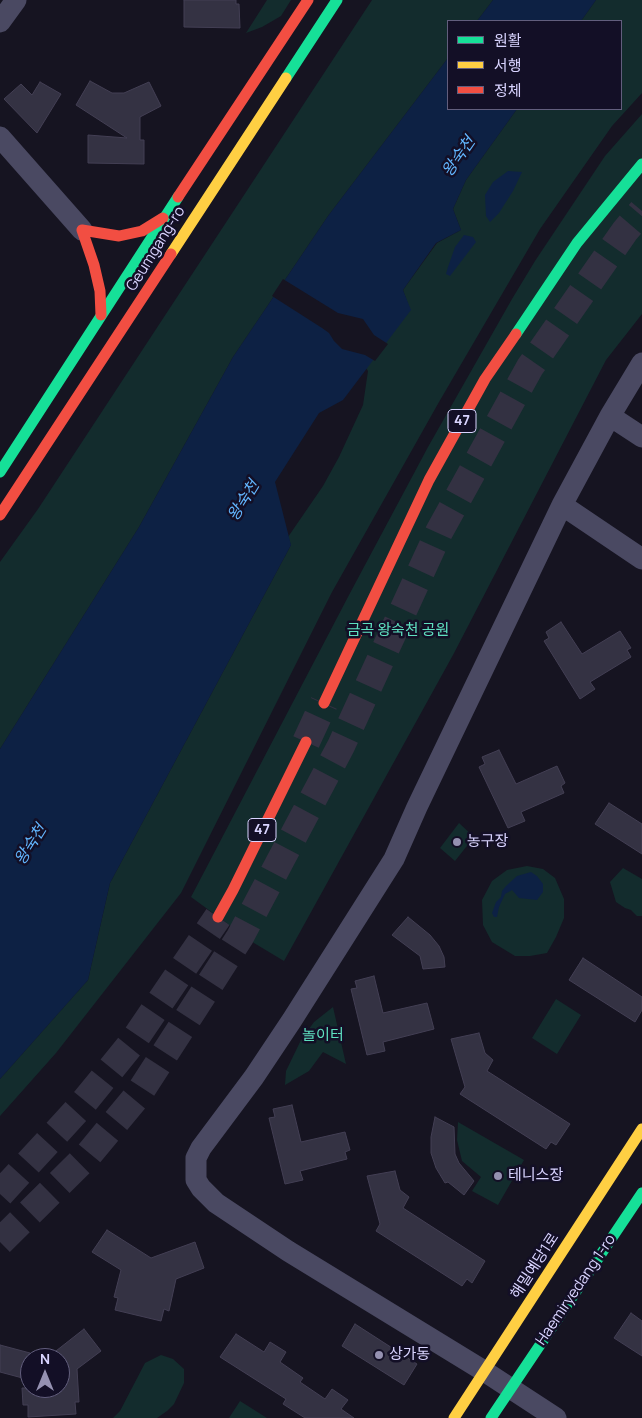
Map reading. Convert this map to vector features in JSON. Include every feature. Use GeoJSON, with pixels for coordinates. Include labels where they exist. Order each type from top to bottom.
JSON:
{"type":"FeatureCollection","features":[{"type":"Feature","properties":{"kind":"main road","name":"Geumgang-ro"},"geometry":{"type":"LineString","coordinates":[[0,472],[164,217],[308,0]]}},
{"type":"Feature","properties":{"kind":"main road","name":"Geumgang-ro"},"geometry":{"type":"LineString","coordinates":[[0,515],[337,0]]}},
{"type":"Feature","properties":{"kind":"main road","name":"47"},"geometry":{"type":"LineString","coordinates":[[324,703],[429,480],[485,379],[577,243],[642,164]]}},
{"type":"Feature","properties":{"kind":"main road"},"geometry":{"type":"LineString","coordinates":[[101,315],[100,290],[82,230],[119,236],[142,231],[164,217]]}},
{"type":"Feature","properties":{"kind":"main road","name":"47"},"geometry":{"type":"LineString","coordinates":[[218,917],[306,742]]}},
{"type":"Feature","properties":{"kind":"main road","name":"해밀예당1로"},"geometry":{"type":"LineString","coordinates":[[454,1418],[642,1129]]}},
{"type":"Feature","properties":{"kind":"main road","name":"Haemiryedang 1-ro"},"geometry":{"type":"LineString","coordinates":[[491,1418],[642,1192]]}},
{"type":"Feature","properties":{"kind":"street"},"geometry":{"type":"LineString","coordinates":[[0,22],[16,0]]}},
{"type":"Feature","properties":{"kind":"street"},"geometry":{"type":"LineString","coordinates":[[0,137],[82,230]]}},
{"type":"Feature","properties":{"kind":"street"},"geometry":{"type":"LineString","coordinates":[[556,1418],[484,1371],[288,1251],[216,1203],[196,1180],[196,1158],[201,1148],[254,1077],[287,1028],[394,860],[417,807],[562,505],[610,416],[642,363]]}},
{"type":"Feature","properties":{"kind":"street"},"geometry":{"type":"LineString","coordinates":[[610,416],[642,438]]}},
{"type":"Feature","properties":{"kind":"street"},"geometry":{"type":"LineString","coordinates":[[562,505],[642,558]]}},
{"type":"Feature","properties":{"kind":"green space"},"geometry":{"type":"Polygon","coordinates":[[[267,0],[291,0],[281,16],[262,27],[246,33],[267,0]]]}},
{"type":"Feature","properties":{"kind":"green space"},"geometry":{"type":"Polygon","coordinates":[[[372,0],[493,0],[478,20],[447,20],[447,59],[328,216],[233,357],[139,527],[0,749],[0,562],[38,509],[372,0]]]}},
{"type":"Feature","properties":{"kind":"green space"},"geometry":{"type":"Polygon","coordinates":[[[596,0],[642,0],[642,93],[612,126],[540,229],[439,402],[332,592],[181,893],[56,1053],[0,1116],[0,1079],[88,980],[110,883],[291,545],[288,537],[323,486],[339,457],[363,405],[368,371],[366,368],[410,310],[403,290],[437,243],[461,230],[453,209],[466,180],[516,110],[622,110],[622,20],[582,20],[596,0]]]}},
{"type":"Feature","properties":{"kind":"green space","name":"금곡 왕숙천 공원"},"geometry":{"type":"Polygon","coordinates":[[[642,114],[642,314],[606,360],[453,655],[284,961],[254,943],[191,897],[428,447],[512,299],[605,156],[642,114]]]}},
{"type":"Feature","properties":{"kind":"green space","name":"농구장"},"geometry":{"type":"Polygon","coordinates":[[[459,823],[474,837],[455,861],[440,848],[459,823]]]}},
{"type":"Feature","properties":{"kind":"green space"},"geometry":{"type":"Polygon","coordinates":[[[527,866],[543,869],[555,878],[564,899],[564,918],[547,953],[515,956],[492,942],[483,925],[482,900],[492,881],[507,870],[527,866]]]}},
{"type":"Feature","properties":{"kind":"green space"},"geometry":{"type":"Polygon","coordinates":[[[623,868],[642,879],[642,916],[637,916],[631,910],[616,902],[610,882],[623,868]]]}},
{"type":"Feature","properties":{"kind":"green space"},"geometry":{"type":"Polygon","coordinates":[[[556,999],[581,1015],[557,1054],[532,1038],[556,999]]]}},
{"type":"Feature","properties":{"kind":"green space","name":"놀이터"},"geometry":{"type":"Polygon","coordinates":[[[333,1007],[346,1064],[323,1052],[309,1071],[285,1085],[286,1071],[301,1040],[314,1022],[333,1007]]]}},
{"type":"Feature","properties":{"kind":"green space"},"geometry":{"type":"Polygon","coordinates":[[[458,1122],[524,1160],[498,1205],[472,1191],[481,1177],[462,1161],[457,1140],[458,1122]]]}},
{"type":"Feature","properties":{"kind":"green space"},"geometry":{"type":"Polygon","coordinates":[[[161,1355],[173,1359],[184,1369],[184,1383],[174,1404],[157,1418],[113,1418],[120,1411],[145,1363],[161,1355]]]}},
{"type":"Feature","properties":{"kind":"green space"},"geometry":{"type":"Polygon","coordinates":[[[240,1401],[267,1418],[229,1418],[240,1401]]]}},
{"type":"Feature","properties":{"kind":"water"},"geometry":{"type":"Polygon","coordinates":[[[493,0],[596,0],[582,20],[478,20],[493,0]]]}},
{"type":"Feature","properties":{"kind":"water","name":"왕숙천"},"geometry":{"type":"Polygon","coordinates":[[[447,59],[447,110],[516,110],[466,180],[453,209],[461,230],[436,243],[403,290],[411,310],[343,400],[319,413],[275,482],[291,545],[110,883],[88,980],[0,1079],[0,749],[139,527],[233,357],[328,216],[447,59]]]}},
{"type":"Feature","properties":{"kind":"water"},"geometry":{"type":"Polygon","coordinates":[[[508,171],[522,172],[499,213],[490,222],[486,216],[485,195],[493,182],[508,171]]]}},
{"type":"Feature","properties":{"kind":"water"},"geometry":{"type":"Polygon","coordinates":[[[464,235],[473,237],[476,242],[450,276],[446,274],[448,267],[455,247],[464,235]]]}},
{"type":"Feature","properties":{"kind":"water"},"geometry":{"type":"Polygon","coordinates":[[[531,872],[543,884],[543,892],[537,900],[519,898],[512,890],[505,894],[497,917],[494,917],[492,913],[496,902],[501,897],[502,891],[506,886],[517,876],[531,872]]]}},
{"type":"Feature","properties":{"kind":"pier"},"geometry":{"type":"Polygon","coordinates":[[[283,279],[338,313],[363,319],[374,335],[388,344],[375,361],[365,355],[342,349],[329,333],[272,296],[283,279]]]}},
{"type":"Feature","properties":{"kind":"building"},"geometry":{"type":"Polygon","coordinates":[[[184,0],[236,0],[236,4],[239,4],[240,28],[184,27],[184,0]]]}},
{"type":"Feature","properties":{"kind":"building"},"geometry":{"type":"Polygon","coordinates":[[[90,81],[112,93],[124,93],[149,82],[161,106],[140,117],[140,140],[144,140],[144,164],[88,163],[88,135],[127,138],[76,105],[90,81]]]}},
{"type":"Feature","properties":{"kind":"building"},"geometry":{"type":"Polygon","coordinates":[[[40,82],[61,94],[37,133],[4,99],[21,84],[32,95],[40,82]]]}},
{"type":"Feature","properties":{"kind":"building"},"geometry":{"type":"Polygon","coordinates":[[[561,622],[582,654],[620,631],[631,648],[627,650],[631,657],[590,682],[595,689],[580,699],[544,641],[549,638],[546,632],[561,622]]]}},
{"type":"Feature","properties":{"kind":"building"},"geometry":{"type":"Polygon","coordinates":[[[499,750],[516,784],[557,766],[565,783],[561,786],[564,793],[521,812],[525,821],[508,828],[479,767],[485,764],[482,757],[499,750]]]}},
{"type":"Feature","properties":{"kind":"building"},"geometry":{"type":"Polygon","coordinates":[[[609,803],[642,824],[642,854],[595,824],[609,803]]]}},
{"type":"Feature","properties":{"kind":"building"},"geometry":{"type":"Polygon","coordinates":[[[408,917],[430,935],[439,946],[444,957],[445,967],[423,969],[420,956],[392,935],[408,917]]]}},
{"type":"Feature","properties":{"kind":"building"},"geometry":{"type":"Polygon","coordinates":[[[583,958],[642,997],[642,1010],[635,1022],[569,980],[583,958]]]}},
{"type":"Feature","properties":{"kind":"building"},"geometry":{"type":"Polygon","coordinates":[[[374,976],[383,1013],[427,1003],[434,1029],[383,1042],[385,1051],[367,1055],[351,989],[357,988],[355,981],[374,976]]]}},
{"type":"Feature","properties":{"kind":"building"},"geometry":{"type":"Polygon","coordinates":[[[479,1033],[485,1053],[493,1060],[487,1071],[570,1124],[556,1145],[551,1142],[546,1149],[460,1094],[465,1087],[451,1039],[479,1033]]]}},
{"type":"Feature","properties":{"kind":"building"},"geometry":{"type":"Polygon","coordinates":[[[292,1105],[301,1142],[345,1132],[350,1150],[345,1152],[347,1159],[300,1171],[303,1180],[285,1184],[269,1118],[275,1117],[273,1109],[292,1105]]]}},
{"type":"Feature","properties":{"kind":"building"},"geometry":{"type":"Polygon","coordinates":[[[435,1117],[454,1127],[455,1154],[459,1163],[474,1181],[464,1195],[448,1182],[445,1183],[436,1168],[431,1153],[431,1137],[435,1117]]]}},
{"type":"Feature","properties":{"kind":"building"},"geometry":{"type":"Polygon","coordinates":[[[395,1171],[400,1190],[409,1197],[403,1208],[485,1261],[472,1283],[467,1279],[462,1286],[376,1231],[380,1224],[367,1176],[395,1171]]]}},
{"type":"Feature","properties":{"kind":"building"},"geometry":{"type":"Polygon","coordinates":[[[107,1230],[151,1258],[195,1242],[204,1268],[176,1279],[169,1311],[164,1309],[161,1321],[115,1310],[118,1298],[114,1297],[121,1270],[92,1252],[107,1230]]]}},
{"type":"Feature","properties":{"kind":"building"},"geometry":{"type":"Polygon","coordinates":[[[631,1313],[642,1321],[642,1356],[614,1338],[631,1313]]]}},
{"type":"Feature","properties":{"kind":"building","name":"상가동"},"geometry":{"type":"Polygon","coordinates":[[[355,1324],[417,1364],[404,1385],[342,1346],[355,1324]]]}},
{"type":"Feature","properties":{"kind":"building"},"geometry":{"type":"Polygon","coordinates":[[[84,1329],[101,1351],[77,1369],[79,1402],[75,1402],[76,1414],[28,1417],[28,1405],[23,1405],[23,1398],[70,1398],[70,1348],[60,1348],[84,1329]]]}},
{"type":"Feature","properties":{"kind":"building"},"geometry":{"type":"Polygon","coordinates":[[[236,1334],[264,1352],[270,1342],[286,1352],[280,1362],[303,1378],[300,1382],[325,1399],[332,1389],[348,1400],[341,1409],[354,1418],[305,1418],[283,1404],[286,1399],[220,1357],[236,1334]]]}},
{"type":"Feature","properties":{"kind":"building"},"geometry":{"type":"Polygon","coordinates":[[[0,1345],[20,1350],[20,1377],[0,1372],[0,1345]]]}},
{"type":"Feature","properties":{"kind":"tunnel"},"geometry":{"type":"LineString","coordinates":[[0,1242],[89,1154],[138,1095],[240,937],[341,746],[439,532],[530,367],[625,231],[642,211]]}},
{"type":"Feature","properties":{"kind":"tunnel"},"geometry":{"type":"LineString","coordinates":[[306,742],[324,703]]}},
{"type":"Feature","properties":{"kind":"tunnel"},"geometry":{"type":"LineString","coordinates":[[0,1194],[80,1107],[132,1043],[218,917]]}},
{"type":"Feature","properties":{"kind":"traffic: fast"},"geometry":{"type":"LineString","coordinates":[[286,78],[337,0]]}},
{"type":"Feature","properties":{"kind":"traffic: fast"},"geometry":{"type":"LineString","coordinates":[[516,334],[577,243],[642,164]]}},
{"type":"Feature","properties":{"kind":"traffic: fast"},"geometry":{"type":"LineString","coordinates":[[0,472],[178,197]]}},
{"type":"Feature","properties":{"kind":"traffic: fast"},"geometry":{"type":"LineString","coordinates":[[491,1418],[642,1193]]}},
{"type":"Feature","properties":{"kind":"traffic: slow"},"geometry":{"type":"LineString","coordinates":[[171,254],[286,78]]}},
{"type":"Feature","properties":{"kind":"traffic: slow"},"geometry":{"type":"LineString","coordinates":[[454,1418],[642,1129]]}},
{"type":"Feature","properties":{"kind":"traffic: jam"},"geometry":{"type":"LineString","coordinates":[[178,197],[308,0]]}},
{"type":"Feature","properties":{"kind":"traffic: jam"},"geometry":{"type":"LineString","coordinates":[[101,315],[100,291],[94,265],[82,230],[119,236],[142,231],[163,218]]}},
{"type":"Feature","properties":{"kind":"traffic: jam"},"geometry":{"type":"LineString","coordinates":[[0,515],[171,254]]}},
{"type":"Feature","properties":{"kind":"traffic: jam"},"geometry":{"type":"LineString","coordinates":[[324,703],[429,480],[485,379],[516,334]]}},
{"type":"Feature","properties":{"kind":"traffic: jam"},"geometry":{"type":"LineString","coordinates":[[218,917],[306,742]]}},
{"type":"Feature","properties":{"kind":"place","name":"농구장"},"geometry":{"type":"Point","coordinates":[457,842]}},
{"type":"Feature","properties":{"kind":"place","name":"테니스장"},"geometry":{"type":"Point","coordinates":[498,1176]}},
{"type":"Feature","properties":{"kind":"place","name":"상가동"},"geometry":{"type":"Point","coordinates":[379,1355]}}]}
